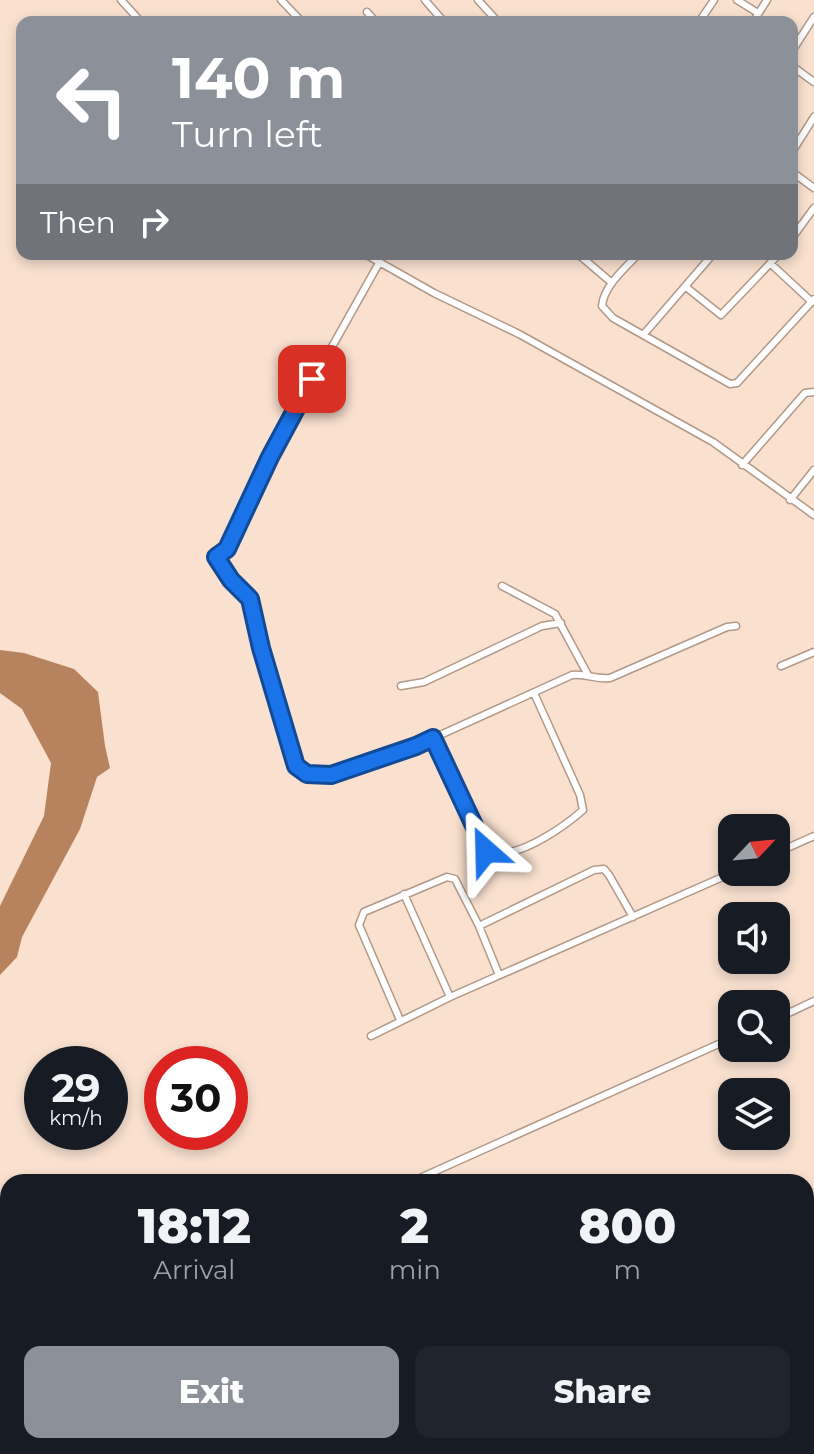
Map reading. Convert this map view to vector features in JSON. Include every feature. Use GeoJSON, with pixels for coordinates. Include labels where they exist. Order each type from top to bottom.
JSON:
{"type":"FeatureCollection","features":[{"type":"Feature","properties":{"kind":"street"},"geometry":{"type":"LineString","coordinates":[[121,0],[136,16]]}},
{"type":"Feature","properties":{"kind":"street"},"geometry":{"type":"LineString","coordinates":[[281,0],[296,16]]}},
{"type":"Feature","properties":{"kind":"street"},"geometry":{"type":"LineString","coordinates":[[425,0],[439,16]]}},
{"type":"Feature","properties":{"kind":"street"},"geometry":{"type":"LineString","coordinates":[[478,0],[493,16]]}},
{"type":"Feature","properties":{"kind":"street"},"geometry":{"type":"LineString","coordinates":[[737,0],[758,13]]}},
{"type":"Feature","properties":{"kind":"street"},"geometry":{"type":"LineString","coordinates":[[756,16],[767,0]]}},
{"type":"Feature","properties":{"kind":"street"},"geometry":{"type":"LineString","coordinates":[[367,12],[371,16]]}},
{"type":"Feature","properties":{"kind":"street"},"geometry":{"type":"LineString","coordinates":[[798,42],[814,17]]}},
{"type":"Feature","properties":{"kind":"street"},"geometry":{"type":"LineString","coordinates":[[798,142],[814,117]]}},
{"type":"Feature","properties":{"kind":"street"},"geometry":{"type":"LineString","coordinates":[[798,230],[814,208]]}},
{"type":"Feature","properties":{"kind":"street"},"geometry":{"type":"LineString","coordinates":[[374,260],[519,334],[713,442],[814,515]]}},
{"type":"Feature","properties":{"kind":"street"},"geometry":{"type":"LineString","coordinates":[[585,260],[612,283]]}},
{"type":"Feature","properties":{"kind":"street"},"geometry":{"type":"LineString","coordinates":[[633,260],[612,283],[603,297],[602,306],[613,318],[733,384],[811,303]]}},
{"type":"Feature","properties":{"kind":"street"},"geometry":{"type":"LineString","coordinates":[[644,334],[708,260]]}},
{"type":"Feature","properties":{"kind":"street"},"geometry":{"type":"LineString","coordinates":[[686,287],[721,315],[774,260]]}},
{"type":"Feature","properties":{"kind":"street"},"geometry":{"type":"LineString","coordinates":[[379,263],[270,457],[227,549],[216,557],[231,580],[250,599],[261,648],[296,766],[307,774],[331,775],[416,746],[572,675],[588,675],[598,680],[610,678],[727,627],[736,626]]}},
{"type":"Feature","properties":{"kind":"street"},"geometry":{"type":"LineString","coordinates":[[771,264],[811,303],[814,314]]}},
{"type":"Feature","properties":{"kind":"street"},"geometry":{"type":"LineString","coordinates":[[742,465],[805,393],[814,392]]}},
{"type":"Feature","properties":{"kind":"street"},"geometry":{"type":"LineString","coordinates":[[790,500],[814,470]]}},
{"type":"Feature","properties":{"kind":"street"},"geometry":{"type":"LineString","coordinates":[[502,586],[552,611],[588,675]]}},
{"type":"Feature","properties":{"kind":"street"},"geometry":{"type":"LineString","coordinates":[[401,686],[424,682],[542,626],[561,623]]}},
{"type":"Feature","properties":{"kind":"street"},"geometry":{"type":"LineString","coordinates":[[781,666],[814,652]]}},
{"type":"Feature","properties":{"kind":"street"},"geometry":{"type":"LineString","coordinates":[[433,738],[486,851],[506,853],[541,839],[563,828],[583,810],[580,795],[534,693]]}},
{"type":"Feature","properties":{"kind":"street"},"geometry":{"type":"LineString","coordinates":[[790,847],[814,836]]}},
{"type":"Feature","properties":{"kind":"street"},"geometry":{"type":"LineString","coordinates":[[479,926],[594,870],[604,869],[633,917]]}},
{"type":"Feature","properties":{"kind":"street"},"geometry":{"type":"LineString","coordinates":[[400,1020],[359,925],[364,912],[447,877],[455,879],[499,975]]}},
{"type":"Feature","properties":{"kind":"street"},"geometry":{"type":"LineString","coordinates":[[371,1036],[450,997],[718,879]]}},
{"type":"Feature","properties":{"kind":"street"},"geometry":{"type":"LineString","coordinates":[[404,894],[450,997]]}},
{"type":"Feature","properties":{"kind":"street"},"geometry":{"type":"LineString","coordinates":[[790,1012],[814,1001]]}},
{"type":"Feature","properties":{"kind":"street"},"geometry":{"type":"LineString","coordinates":[[429,1174],[718,1044]]}},
{"type":"Feature","properties":{"kind":"shaded area"},"geometry":{"type":"Polygon","coordinates":[[[0,650],[24,653],[74,669],[98,692],[110,768],[97,777],[80,829],[22,937],[17,957],[0,975],[0,906],[44,816],[51,763],[22,709],[0,693],[0,650]]]}},
{"type":"Feature","properties":{"kind":"route"},"geometry":{"type":"LineString","coordinates":[[312,379],[270,457],[227,549],[216,557],[231,580],[250,599],[261,648],[296,766],[307,774],[331,775],[433,738],[486,851]]}}]}
